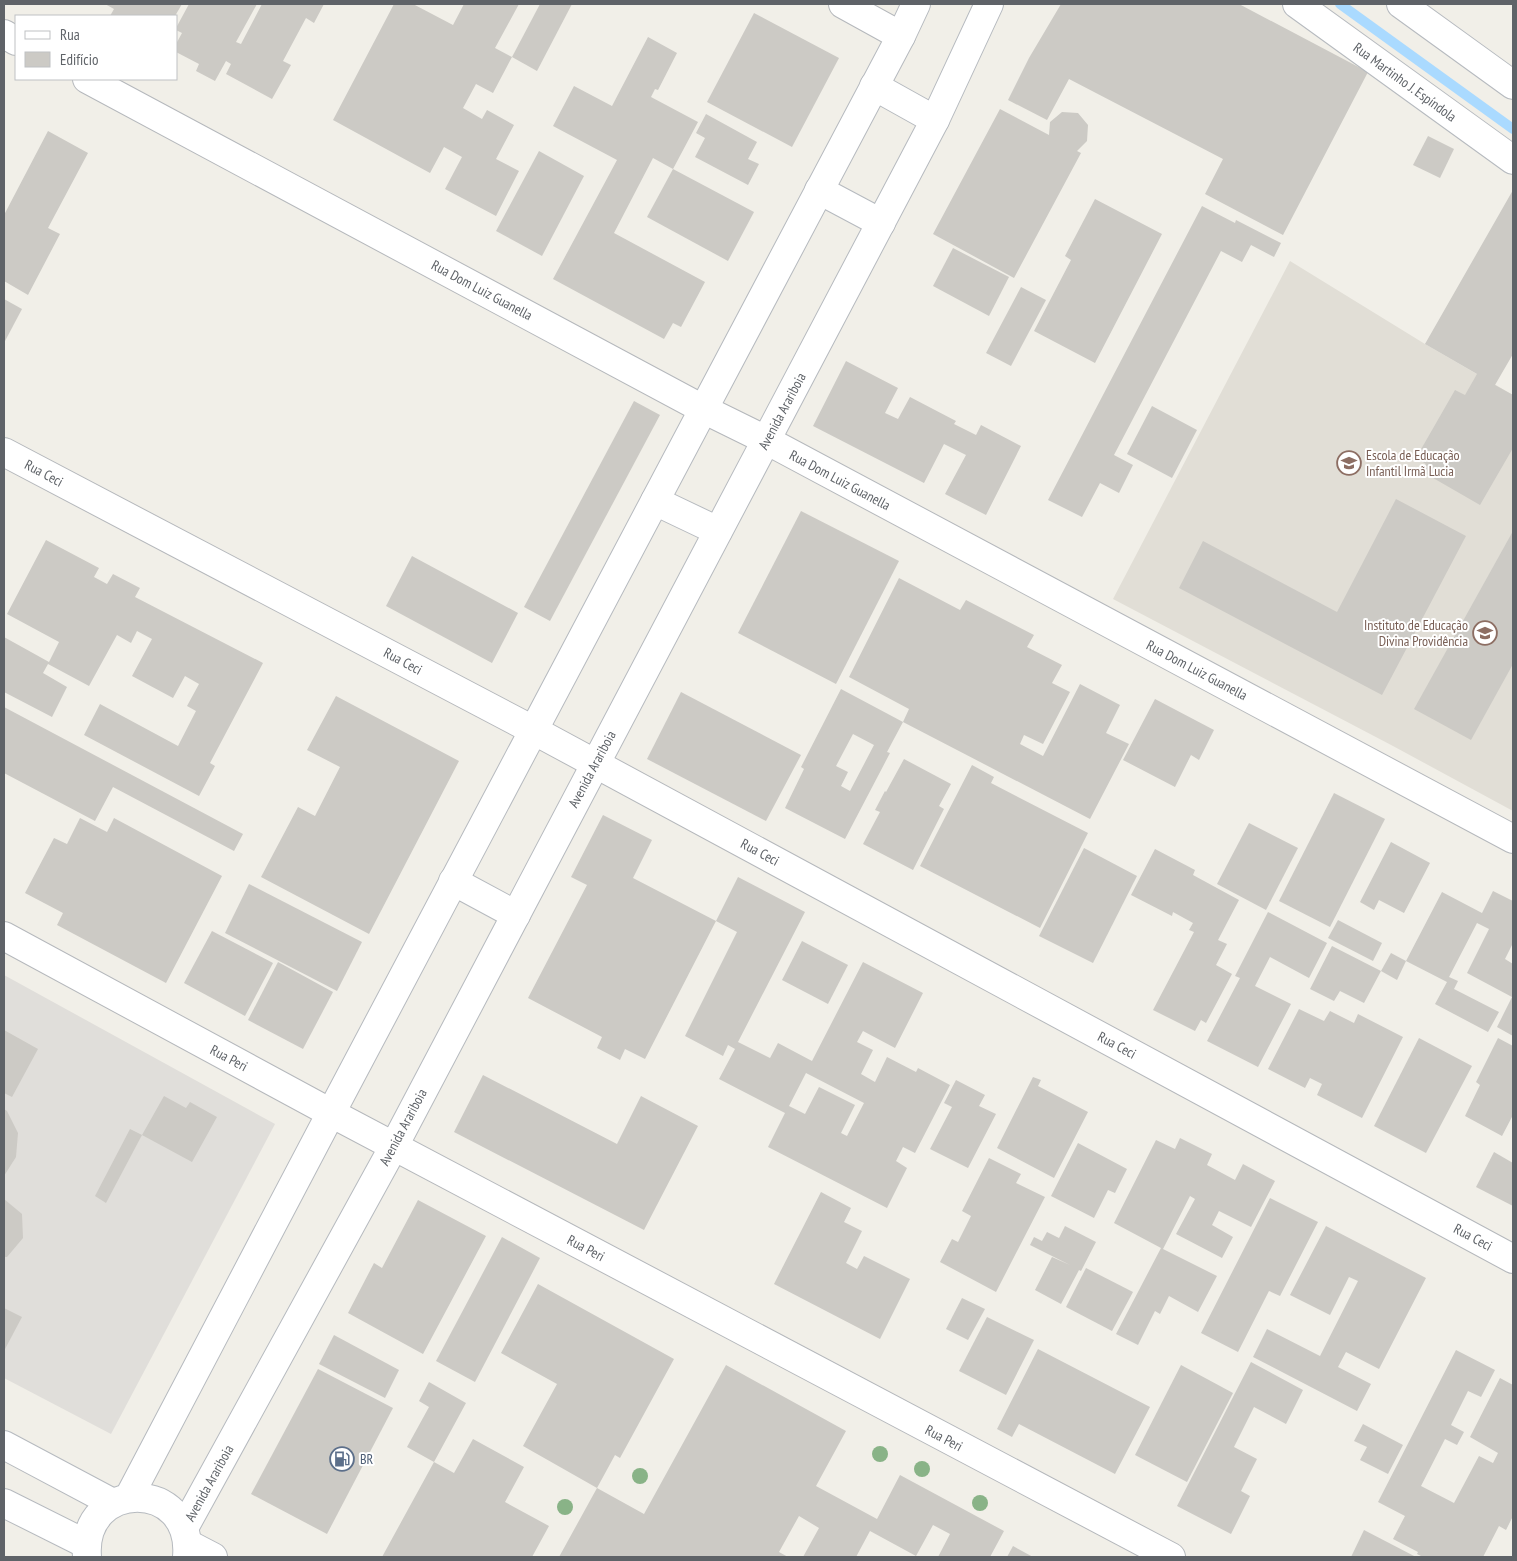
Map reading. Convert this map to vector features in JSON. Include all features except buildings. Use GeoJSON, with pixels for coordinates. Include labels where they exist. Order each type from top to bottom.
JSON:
{"type":"FeatureCollection","features":[{"type":"Feature","properties":{"kind":"street"},"geometry":{"type":"LineString","coordinates":[[843,4],[901,36]]}},
{"type":"Feature","properties":{"kind":"street"},"geometry":{"type":"LineString","coordinates":[[121,1500],[331,1113],[901,36],[916,4]]}},
{"type":"Feature","properties":{"kind":"street","name":"Avenida Arariboia"},"geometry":{"type":"LineString","coordinates":[[187,1543],[595,763],[935,120],[989,4]]}},
{"type":"Feature","properties":{"kind":"street","name":"Rua Martinho J. Espíndola"},"geometry":{"type":"LineString","coordinates":[[1297,4],[1513,160]]}},
{"type":"Feature","properties":{"kind":"street"},"geometry":{"type":"LineString","coordinates":[[1401,4],[1513,85]]}},
{"type":"Feature","properties":{"kind":"street"},"geometry":{"type":"LineString","coordinates":[[4,34],[15,40]]}},
{"type":"Feature","properties":{"kind":"street","name":"Rua Dom Luiz Guanella"},"geometry":{"type":"LineString","coordinates":[[89,80],[703,409],[766,440],[1513,838]]}},
{"type":"Feature","properties":{"kind":"street"},"geometry":{"type":"LineString","coordinates":[[874,86],[935,120]]}},
{"type":"Feature","properties":{"kind":"street"},"geometry":{"type":"LineString","coordinates":[[819,190],[881,223]]}},
{"type":"Feature","properties":{"kind":"street","name":"Rua Ceci"},"geometry":{"type":"LineString","coordinates":[[4,452],[534,730],[1513,1259]]}},
{"type":"Feature","properties":{"kind":"street"},"geometry":{"type":"LineString","coordinates":[[655,501],[718,531]]}},
{"type":"Feature","properties":{"kind":"street"},"geometry":{"type":"LineString","coordinates":[[453,882],[516,915]]}},
{"type":"Feature","properties":{"kind":"street","name":"Rua Peri"},"geometry":{"type":"LineString","coordinates":[[4,936],[331,1113],[1170,1557]]}},
{"type":"Feature","properties":{"kind":"street"},"geometry":{"type":"LineString","coordinates":[[4,1445],[121,1500]]}},
{"type":"Feature","properties":{"kind":"street"},"geometry":{"type":"LineString","coordinates":[[4,1503],[86,1550],[90,1527],[100,1513],[121,1500],[147,1498],[162,1503],[175,1514],[187,1543],[213,1557]]}},
{"type":"Feature","properties":{"kind":"shaded area","name":"Escola de Educação Infantil Irmã Lucia"},"geometry":{"type":"Polygon","coordinates":[[[1290,261],[1425,344],[1513,395],[1513,811],[1113,599],[1290,261]]]}},
{"type":"Feature","properties":{"kind":"shaded area"},"geometry":{"type":"Polygon","coordinates":[[[4,975],[275,1124],[111,1434],[4,1378],[4,975]]]}},
{"type":"Feature","properties":{"kind":"waterway"},"geometry":{"type":"LineString","coordinates":[[1340,4],[1513,129]]}},
{"type":"Feature","properties":{"kind":"place","name":"Escola de Educação Infantil Irmã Lucia"},"geometry":{"type":"Point","coordinates":[1349,463]}},
{"type":"Feature","properties":{"kind":"place","name":"Instituto de Educação Divina Providência"},"geometry":{"type":"Point","coordinates":[1485,633]}},
{"type":"Feature","properties":{"kind":"place","name":"BR"},"geometry":{"type":"Point","coordinates":[342,1459]}}]}
